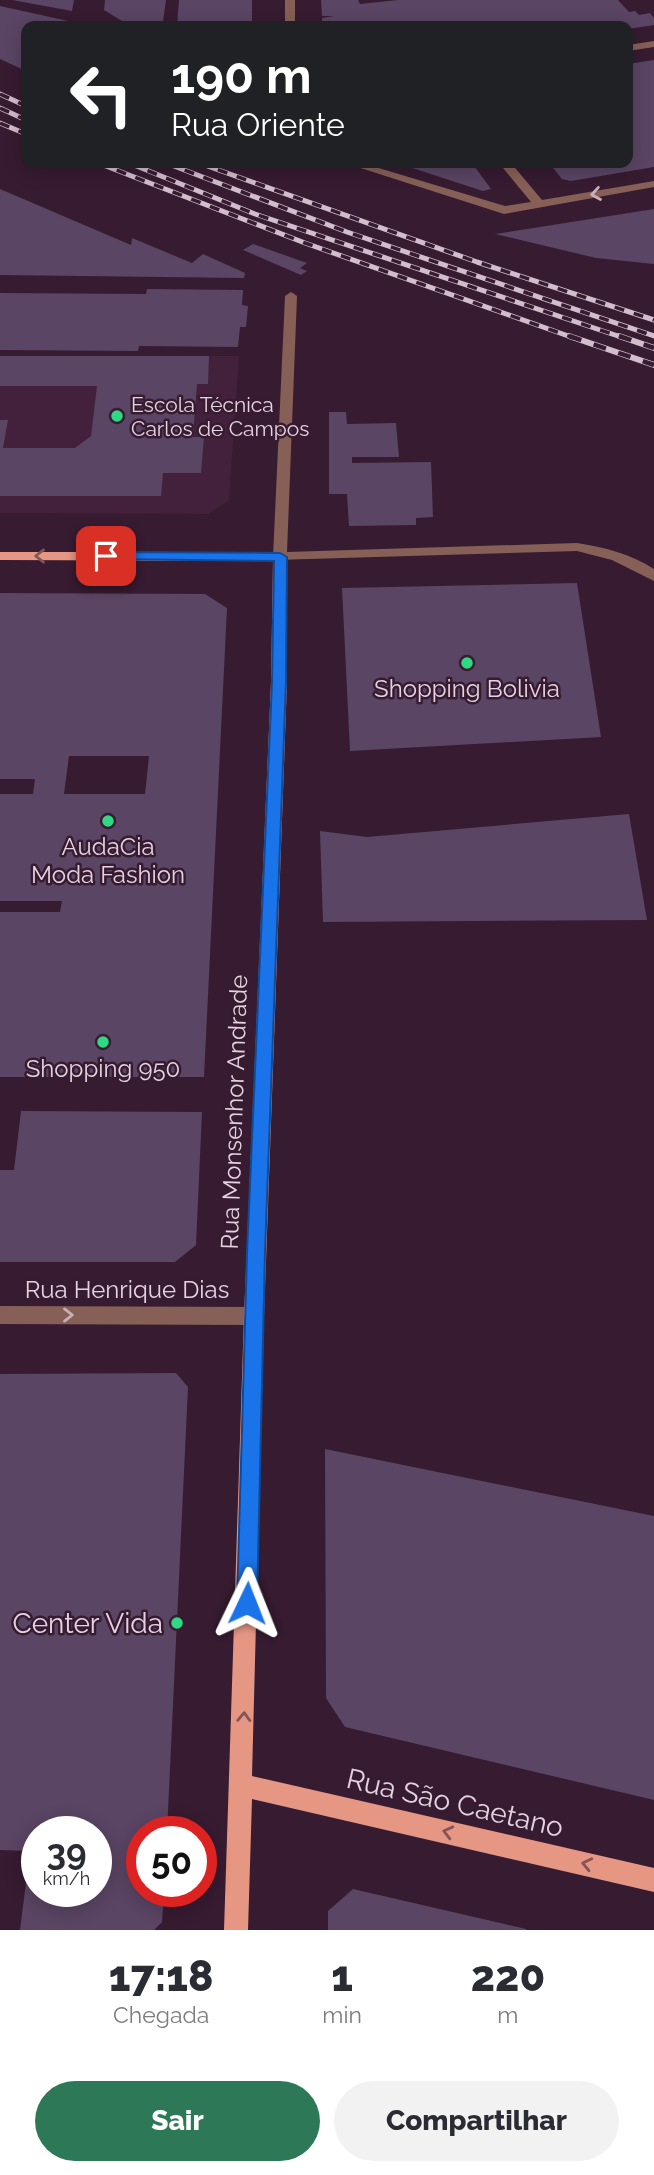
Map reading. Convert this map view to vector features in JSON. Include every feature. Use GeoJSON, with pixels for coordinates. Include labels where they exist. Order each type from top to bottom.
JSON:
{"type":"FeatureCollection","features":[{"type":"Feature","properties":{"kind":"main road"},"geometry":{"type":"LineString","coordinates":[[0,556],[280,557]]}},
{"type":"Feature","properties":{"kind":"main road","name":"Rua Monsenhor Andrade"},"geometry":{"type":"LineString","coordinates":[[236,1930],[254,1315],[279,682],[280,557]]}},
{"type":"Feature","properties":{"kind":"main road","name":"Rua São Caetano"},"geometry":{"type":"LineString","coordinates":[[242,1785],[654,1880]]}},
{"type":"Feature","properties":{"kind":"street"},"geometry":{"type":"LineString","coordinates":[[290,0],[290,21]]}},
{"type":"Feature","properties":{"kind":"street"},"geometry":{"type":"LineString","coordinates":[[633,47],[654,44]]}},
{"type":"Feature","properties":{"kind":"street"},"geometry":{"type":"LineString","coordinates":[[367,168],[504,210],[654,184]]}},
{"type":"Feature","properties":{"kind":"street"},"geometry":{"type":"LineString","coordinates":[[509,168],[539,204]]}},
{"type":"Feature","properties":{"kind":"street","name":"Rua Monsenhor Andrade"},"geometry":{"type":"LineString","coordinates":[[280,557],[291,296]]}},
{"type":"Feature","properties":{"kind":"street"},"geometry":{"type":"LineString","coordinates":[[280,557],[577,547],[611,553],[639,565],[654,576]]}},
{"type":"Feature","properties":{"kind":"street","name":"Rua Henrique Dias"},"geometry":{"type":"LineString","coordinates":[[0,1315],[254,1315]]}},
{"type":"Feature","properties":{"kind":"shaded area","name":"Escola Técnica Carlos de Campos"},"geometry":{"type":"Polygon","coordinates":[[[0,356],[239,356],[229,500],[208,514],[0,513],[0,356]]]}},
{"type":"Feature","properties":{"kind":"building"},"geometry":{"type":"Polygon","coordinates":[[[12,0],[74,0],[72,11],[12,0]]]}},
{"type":"Feature","properties":{"kind":"building"},"geometry":{"type":"Polygon","coordinates":[[[105,0],[166,0],[163,21],[122,21],[104,10],[105,0]]]}},
{"type":"Feature","properties":{"kind":"building"},"geometry":{"type":"Polygon","coordinates":[[[179,0],[252,0],[252,21],[177,21],[179,0]]]}},
{"type":"Feature","properties":{"kind":"building"},"geometry":{"type":"Polygon","coordinates":[[[321,0],[358,0],[360,4],[398,0],[618,0],[629,12],[635,11],[639,15],[650,13],[654,18],[654,25],[633,28],[633,21],[322,21],[322,18],[334,16],[322,16],[321,0]]]}},
{"type":"Feature","properties":{"kind":"building"},"geometry":{"type":"Polygon","coordinates":[[[0,6],[68,21],[21,21],[21,69],[0,59],[0,6]]]}},
{"type":"Feature","properties":{"kind":"building"},"geometry":{"type":"Polygon","coordinates":[[[654,60],[654,167],[571,181],[562,179],[553,168],[633,168],[633,63],[654,60]]]}},
{"type":"Feature","properties":{"kind":"building"},"geometry":{"type":"Polygon","coordinates":[[[412,168],[476,168],[491,189],[483,191],[412,168]]]}},
{"type":"Feature","properties":{"kind":"building"},"geometry":{"type":"Polygon","coordinates":[[[0,189],[131,245],[132,238],[192,263],[203,254],[245,273],[244,278],[0,275],[0,189]]]}},
{"type":"Feature","properties":{"kind":"building"},"geometry":{"type":"Polygon","coordinates":[[[654,209],[654,264],[596,258],[495,234],[654,209]]]}},
{"type":"Feature","properties":{"kind":"building"},"geometry":{"type":"Polygon","coordinates":[[[253,244],[307,263],[300,268],[307,271],[301,275],[243,250],[253,244]]]}},
{"type":"Feature","properties":{"kind":"building"},"geometry":{"type":"Polygon","coordinates":[[[147,289],[243,290],[242,305],[248,306],[246,327],[240,327],[238,347],[139,346],[138,351],[0,350],[0,293],[146,294],[147,289]]]}},
{"type":"Feature","properties":{"kind":"building"},"geometry":{"type":"Polygon","coordinates":[[[0,356],[209,356],[208,384],[197,384],[193,437],[204,437],[201,473],[163,473],[161,496],[0,496],[0,420],[8,420],[3,448],[75,448],[91,436],[97,386],[0,386],[0,356]]]}},
{"type":"Feature","properties":{"kind":"building"},"geometry":{"type":"Polygon","coordinates":[[[329,412],[346,412],[347,424],[396,423],[399,457],[352,457],[352,463],[431,462],[433,517],[416,518],[416,525],[349,526],[347,494],[329,494],[329,412]]]}},
{"type":"Feature","properties":{"kind":"building","name":"Shopping Bolivia"},"geometry":{"type":"Polygon","coordinates":[[[577,583],[601,737],[350,751],[342,588],[577,583]]]}},
{"type":"Feature","properties":{"kind":"building"},"geometry":{"type":"Polygon","coordinates":[[[0,593],[205,594],[227,608],[204,1077],[0,1077],[0,912],[60,912],[62,901],[0,901],[0,794],[33,794],[35,779],[0,779],[0,593]],[[69,756],[64,794],[145,794],[149,756],[69,756]]]}},
{"type":"Feature","properties":{"kind":"building"},"geometry":{"type":"Polygon","coordinates":[[[629,814],[647,920],[323,922],[320,831],[367,837],[629,814]]]}},
{"type":"Feature","properties":{"kind":"building"},"geometry":{"type":"Polygon","coordinates":[[[21,1111],[202,1112],[196,1245],[175,1262],[0,1262],[0,1170],[14,1170],[21,1111]]]}},
{"type":"Feature","properties":{"kind":"building"},"geometry":{"type":"Polygon","coordinates":[[[176,1373],[188,1387],[168,1816],[126,1816],[126,1907],[163,1907],[162,1922],[154,1930],[20,1930],[23,1907],[112,1907],[112,1816],[21,1816],[21,1851],[0,1850],[0,1374],[176,1373]]]}},
{"type":"Feature","properties":{"kind":"building"},"geometry":{"type":"Polygon","coordinates":[[[325,1449],[654,1516],[654,1800],[345,1727],[326,1698],[325,1449]]]}},
{"type":"Feature","properties":{"kind":"building"},"geometry":{"type":"Polygon","coordinates":[[[353,1889],[526,1930],[328,1930],[328,1911],[353,1889]]]}},
{"type":"Feature","properties":{"kind":"railway"},"geometry":{"type":"LineString","coordinates":[[0,94],[21,104]]}},
{"type":"Feature","properties":{"kind":"railway"},"geometry":{"type":"LineString","coordinates":[[0,108],[21,118]]}},
{"type":"Feature","properties":{"kind":"railway"},"geometry":{"type":"LineString","coordinates":[[0,123],[21,132]]}},
{"type":"Feature","properties":{"kind":"railway"},"geometry":{"type":"LineString","coordinates":[[111,168],[305,243],[574,338]]}},
{"type":"Feature","properties":{"kind":"railway"},"geometry":{"type":"LineString","coordinates":[[141,168],[255,214],[624,338]]}},
{"type":"Feature","properties":{"kind":"railway"},"geometry":{"type":"LineString","coordinates":[[179,168],[347,232],[654,336]]}},
{"type":"Feature","properties":{"kind":"railway"},"geometry":{"type":"LineString","coordinates":[[213,168],[477,262],[654,320]]}},
{"type":"Feature","properties":{"kind":"railway"},"geometry":{"type":"LineString","coordinates":[[569,336],[654,365]]}},
{"type":"Feature","properties":{"kind":"railway"},"geometry":{"type":"LineString","coordinates":[[619,336],[654,348]]}},
{"type":"Feature","properties":{"kind":"place","name":"Escola Técnica Carlos de Campos"},"geometry":{"type":"Point","coordinates":[117,416]}},
{"type":"Feature","properties":{"kind":"place","name":"Shopping Bolivia"},"geometry":{"type":"Point","coordinates":[467,663]}},
{"type":"Feature","properties":{"kind":"place","name":"AudaCia Moda Fashion"},"geometry":{"type":"Point","coordinates":[108,821]}},
{"type":"Feature","properties":{"kind":"place","name":"Shopping 950"},"geometry":{"type":"Point","coordinates":[103,1042]}},
{"type":"Feature","properties":{"kind":"place","name":"Center Vida"},"geometry":{"type":"Point","coordinates":[177,1623]}},
{"type":"Feature","properties":{"kind":"route"},"geometry":{"type":"LineString","coordinates":[[106,556],[280,557],[279,682],[256,1253],[247,1603]]}}]}
